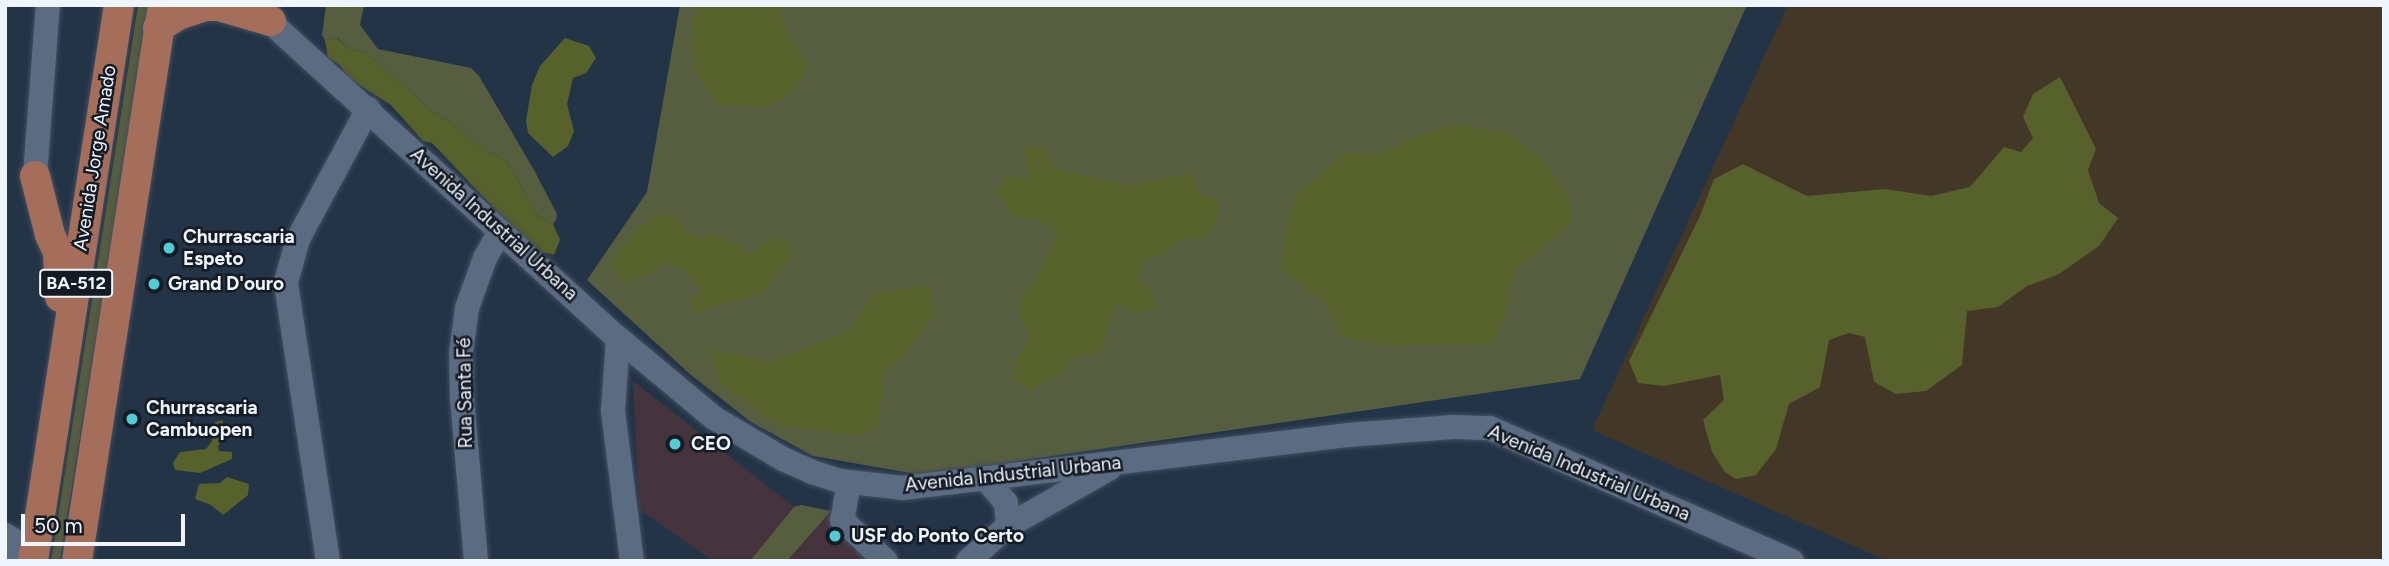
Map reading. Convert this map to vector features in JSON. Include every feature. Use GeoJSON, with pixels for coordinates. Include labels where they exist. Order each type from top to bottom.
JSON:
{"type":"FeatureCollection","features":[{"type":"Feature","properties":{"kind":"main road","name":"Avenida Jorge Amado"},"geometry":{"type":"LineString","coordinates":[[28,556],[119,5]]}},
{"type":"Feature","properties":{"kind":"main road"},"geometry":{"type":"LineString","coordinates":[[160,17],[178,15],[205,6],[263,11]]}},
{"type":"Feature","properties":{"kind":"main road","name":"BA-512"},"geometry":{"type":"LineString","coordinates":[[78,561],[160,17]]}},
{"type":"Feature","properties":{"kind":"main road"},"geometry":{"type":"LineString","coordinates":[[28,556],[61,289],[58,252],[50,235],[35,176]]}},
{"type":"Feature","properties":{"kind":"street"},"geometry":{"type":"LineString","coordinates":[[35,176],[48,5]]}},
{"type":"Feature","properties":{"kind":"street","name":"Avenida Industrial Urbana"},"geometry":{"type":"LineString","coordinates":[[263,11],[499,232],[618,338],[714,418],[783,459],[812,472],[849,482],[903,488],[1347,435],[1454,427],[1490,428],[1793,561]]}},
{"type":"Feature","properties":{"kind":"street"},"geometry":{"type":"LineString","coordinates":[[328,561],[286,282],[298,239],[368,109]]}},
{"type":"Feature","properties":{"kind":"street","name":"Rua Santa Fé"},"geometry":{"type":"LineString","coordinates":[[476,561],[462,397],[461,354],[467,309],[485,258],[499,232]]}},
{"type":"Feature","properties":{"kind":"street"},"geometry":{"type":"LineString","coordinates":[[618,338],[614,411],[630,549],[652,561]]}},
{"type":"Feature","properties":{"kind":"street"},"geometry":{"type":"LineString","coordinates":[[968,561],[1008,526],[1124,461]]}},
{"type":"Feature","properties":{"kind":"street"},"geometry":{"type":"LineString","coordinates":[[986,480],[1006,503],[1008,526]]}},
{"type":"Feature","properties":{"kind":"street"},"geometry":{"type":"LineString","coordinates":[[849,482],[842,520],[886,561]]}},
{"type":"Feature","properties":{"kind":"street"},"geometry":{"type":"LineString","coordinates":[[5,535],[28,556]]}},
{"type":"Feature","properties":{"kind":"shaded area"},"geometry":{"type":"Polygon","coordinates":[[[1788,5],[2384,5],[2384,561],[1888,561],[1592,430],[1788,5]]]}},
{"type":"Feature","properties":{"kind":"shaded area","name":"CEO"},"geometry":{"type":"Polygon","coordinates":[[[633,381],[794,507],[750,561],[713,561],[639,509],[633,381]]]}},
{"type":"Feature","properties":{"kind":"shaded area","name":"USF do Ponto Certo"},"geometry":{"type":"Polygon","coordinates":[[[831,511],[891,561],[787,561],[831,511]]]}},
{"type":"Feature","properties":{"kind":"green space"},"geometry":{"type":"Polygon","coordinates":[[[138,5],[150,5],[60,561],[51,561],[138,5]]]}},
{"type":"Feature","properties":{"kind":"green space"},"geometry":{"type":"Polygon","coordinates":[[[326,5],[364,5],[360,25],[378,49],[471,68],[479,76],[534,170],[557,214],[553,224],[537,215],[507,161],[482,148],[459,128],[435,113],[365,52],[349,49],[338,38],[325,40],[322,35],[326,5]]]}},
{"type":"Feature","properties":{"kind":"green space"},"geometry":{"type":"Polygon","coordinates":[[[680,5],[1747,5],[1580,379],[922,475],[813,456],[751,422],[691,375],[587,280],[647,192],[680,5]]]}},
{"type":"Feature","properties":{"kind":"green space"},"geometry":{"type":"Polygon","coordinates":[[[699,5],[779,5],[789,38],[810,64],[793,93],[768,107],[718,104],[694,71],[691,26],[699,5]]]}},
{"type":"Feature","properties":{"kind":"green space"},"geometry":{"type":"Polygon","coordinates":[[[337,38],[349,49],[365,52],[435,113],[459,128],[482,148],[507,161],[537,215],[553,224],[560,240],[554,255],[534,250],[432,143],[423,141],[391,105],[348,78],[340,65],[328,58],[325,40],[337,38]]]}},
{"type":"Feature","properties":{"kind":"green space"},"geometry":{"type":"Polygon","coordinates":[[[565,38],[589,46],[596,58],[586,73],[573,78],[567,104],[574,131],[568,146],[553,157],[528,133],[526,121],[532,85],[540,66],[565,38]]]}},
{"type":"Feature","properties":{"kind":"green space"},"geometry":{"type":"Polygon","coordinates":[[[2060,77],[2096,149],[2088,170],[2099,203],[2118,218],[2099,246],[2059,274],[2027,286],[1998,307],[1967,311],[1962,365],[1926,391],[1896,394],[1874,382],[1865,337],[1849,333],[1829,340],[1820,387],[1789,404],[1776,449],[1756,475],[1736,479],[1725,472],[1712,452],[1703,420],[1724,400],[1720,375],[1664,386],[1638,383],[1629,361],[1700,216],[1714,179],[1743,164],[1807,196],[1885,189],[1931,196],[1970,187],[2004,147],[2021,152],[2033,138],[2023,117],[2033,94],[2060,77]]]}},
{"type":"Feature","properties":{"kind":"green space"},"geometry":{"type":"Polygon","coordinates":[[[1457,124],[1510,133],[1532,150],[1547,165],[1569,197],[1570,225],[1516,269],[1495,344],[1382,345],[1339,337],[1326,303],[1280,269],[1288,215],[1297,194],[1343,153],[1377,154],[1418,135],[1457,124]]]}},
{"type":"Feature","properties":{"kind":"green space"},"geometry":{"type":"Polygon","coordinates":[[[1025,147],[1044,149],[1055,169],[1129,185],[1192,173],[1200,194],[1219,201],[1216,223],[1203,238],[1178,241],[1167,253],[1146,260],[1138,277],[1151,289],[1157,307],[1136,314],[1116,304],[1101,351],[1071,359],[1062,374],[1029,390],[1013,379],[1015,361],[1031,337],[1019,318],[1023,294],[1035,280],[1057,234],[1039,220],[1014,217],[995,192],[1007,175],[1028,179],[1025,147]]]}},
{"type":"Feature","properties":{"kind":"green space"},"geometry":{"type":"Polygon","coordinates":[[[661,213],[678,216],[686,231],[703,239],[709,233],[727,238],[749,253],[773,238],[788,241],[792,256],[762,295],[714,306],[696,315],[689,300],[702,291],[686,272],[664,262],[650,275],[624,283],[609,264],[640,226],[661,213]]]}},
{"type":"Feature","properties":{"kind":"green space"},"geometry":{"type":"Polygon","coordinates":[[[928,286],[935,315],[899,361],[884,370],[878,428],[856,436],[778,425],[720,385],[709,349],[770,361],[849,331],[874,293],[928,286]]]}},
{"type":"Feature","properties":{"kind":"green space"},"geometry":{"type":"Polygon","coordinates":[[[222,420],[227,432],[218,446],[219,451],[232,452],[232,459],[200,473],[175,470],[173,463],[180,452],[206,449],[212,441],[215,422],[222,420]]]}},
{"type":"Feature","properties":{"kind":"green space"},"geometry":{"type":"Polygon","coordinates":[[[227,477],[249,484],[248,495],[223,515],[211,505],[195,499],[199,484],[220,483],[227,477]]]}},
{"type":"Feature","properties":{"kind":"green space"},"geometry":{"type":"Polygon","coordinates":[[[801,505],[831,511],[787,561],[750,561],[794,507],[801,505]]]}},
{"type":"Feature","properties":{"kind":"place","name":"Churrascaria Espeto"},"geometry":{"type":"Point","coordinates":[169,248]}},
{"type":"Feature","properties":{"kind":"place","name":"Grand D'ouro"},"geometry":{"type":"Point","coordinates":[154,284]}},
{"type":"Feature","properties":{"kind":"place","name":"Churrascaria Cambuopen"},"geometry":{"type":"Point","coordinates":[132,419]}},
{"type":"Feature","properties":{"kind":"place","name":"CEO"},"geometry":{"type":"Point","coordinates":[675,444]}},
{"type":"Feature","properties":{"kind":"place","name":"USF do Ponto Certo"},"geometry":{"type":"Point","coordinates":[835,536]}}]}
